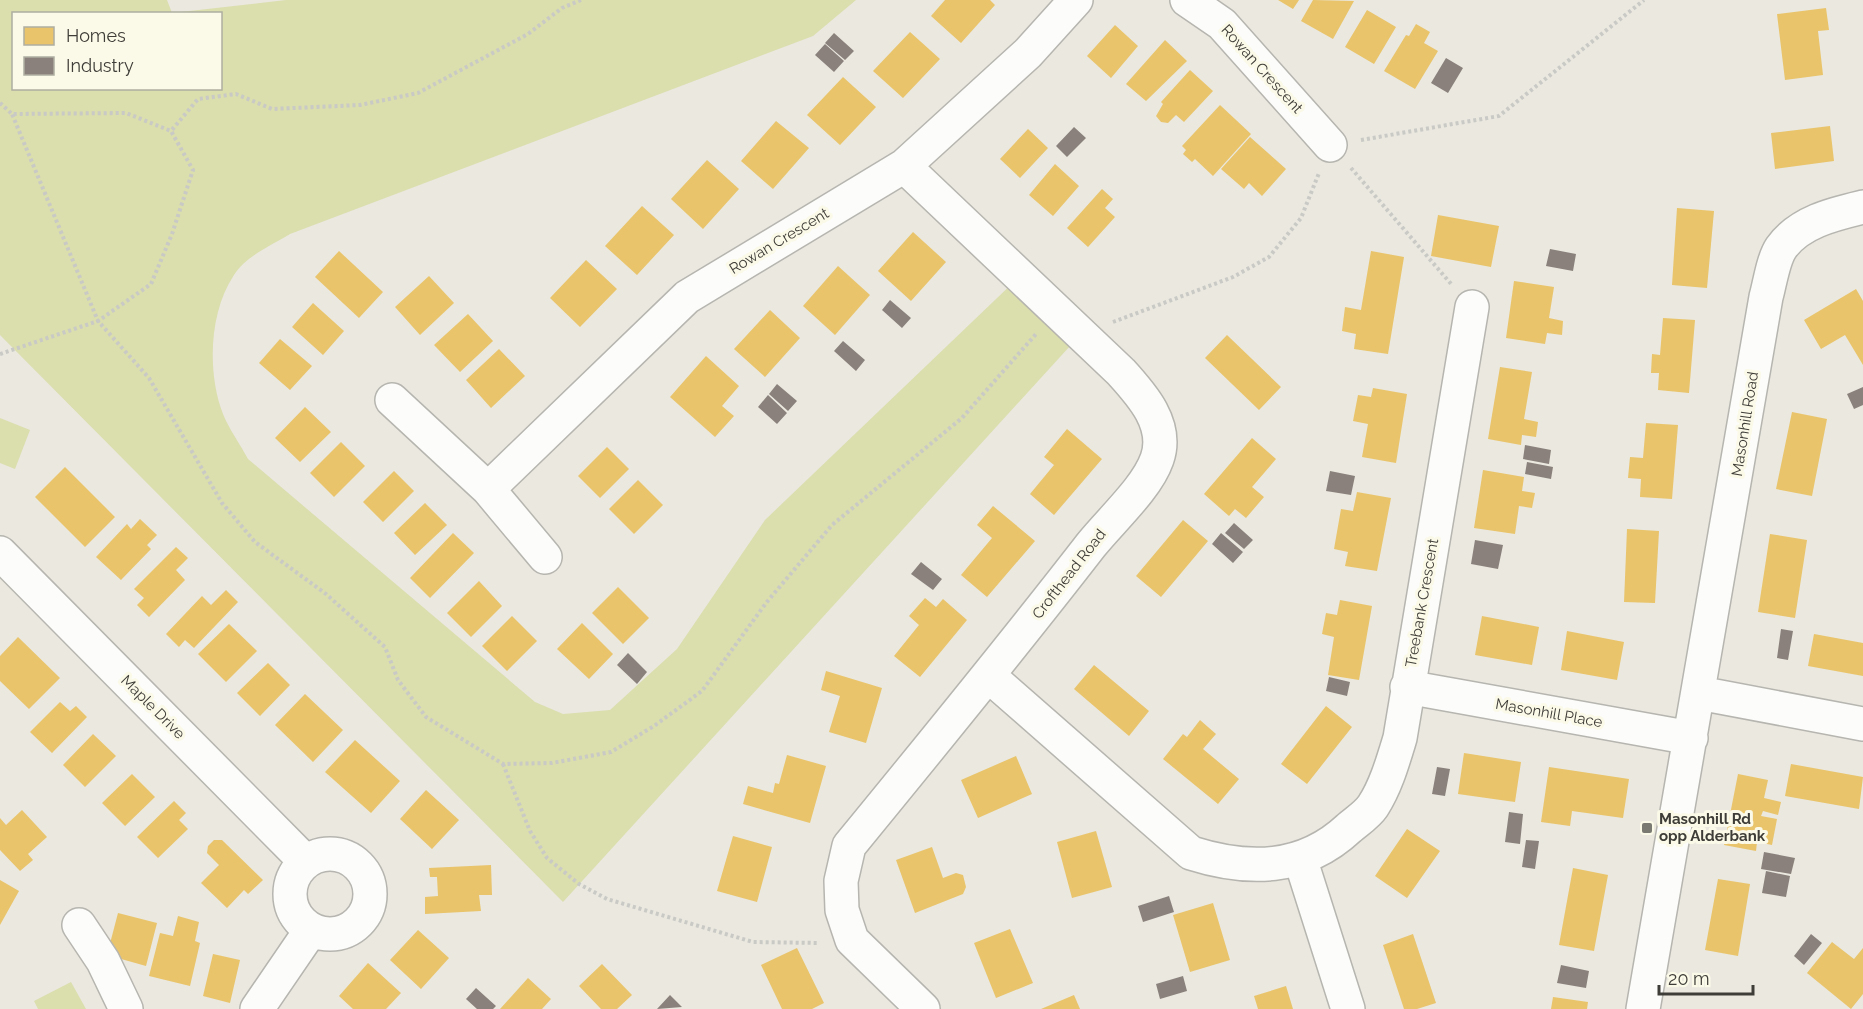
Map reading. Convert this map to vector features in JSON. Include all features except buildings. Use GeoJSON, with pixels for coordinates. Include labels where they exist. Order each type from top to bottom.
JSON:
{"type":"FeatureCollection","features":[{"type":"Feature","properties":{"kind":"street","name":"Rowan Crescent"},"geometry":{"type":"LineString","coordinates":[[488,489],[687,297],[904,166],[1028,53],[1076,0]]}},
{"type":"Feature","properties":{"kind":"street","name":"Rowan Crescent"},"geometry":{"type":"LineString","coordinates":[[1187,0],[1222,24],[1330,145]]}},
{"type":"Feature","properties":{"kind":"street","name":"Crofthead Road"},"geometry":{"type":"LineString","coordinates":[[904,166],[1081,334],[1146,400],[1159,426],[1158,458],[1145,483],[1113,517],[989,676],[849,846],[841,881],[842,910],[852,940],[923,1009]]}},
{"type":"Feature","properties":{"kind":"street","name":"Masonhill Road"},"geometry":{"type":"LineString","coordinates":[[1643,1009],[1766,297],[1780,249],[1799,230],[1831,215],[1863,207]]}},
{"type":"Feature","properties":{"kind":"street","name":"Treebank Crescent"},"geometry":{"type":"LineString","coordinates":[[989,676],[1191,853],[1219,862],[1261,866],[1300,858],[1338,839],[1372,808],[1387,779],[1400,738],[1472,307]]}},
{"type":"Feature","properties":{"kind":"street"},"geometry":{"type":"LineString","coordinates":[[392,400],[488,489],[545,557]]}},
{"type":"Feature","properties":{"kind":"street","name":"Maple Drive"},"geometry":{"type":"LineString","coordinates":[[0,553],[306,862]]}},
{"type":"Feature","properties":{"kind":"street","name":"Masonhill Place"},"geometry":{"type":"LineString","coordinates":[[1407,687],[1691,738]]}},
{"type":"Feature","properties":{"kind":"street"},"geometry":{"type":"LineString","coordinates":[[1699,693],[1863,724]]}},
{"type":"Feature","properties":{"kind":"street"},"geometry":{"type":"LineString","coordinates":[[333,854],[348,857],[359,866],[367,878],[371,892],[369,906],[362,919],[352,929],[339,934],[324,934],[310,930],[296,916],[290,897],[294,877],[306,862],[319,855],[333,854]]}},
{"type":"Feature","properties":{"kind":"street"},"geometry":{"type":"LineString","coordinates":[[1300,858],[1348,1009]]}},
{"type":"Feature","properties":{"kind":"street"},"geometry":{"type":"LineString","coordinates":[[79,925],[103,961],[126,1009]]}},
{"type":"Feature","properties":{"kind":"street"},"geometry":{"type":"LineString","coordinates":[[257,1009],[310,930]]}},
{"type":"Feature","properties":{"kind":"path"},"geometry":{"type":"LineString","coordinates":[[171,131],[198,99],[236,94],[272,109],[360,105],[418,93],[528,34],[562,8],[581,0]]}},
{"type":"Feature","properties":{"kind":"path"},"geometry":{"type":"LineString","coordinates":[[1330,145],[1499,116],[1644,0]]}},
{"type":"Feature","properties":{"kind":"path"},"geometry":{"type":"LineString","coordinates":[[0,103],[12,114],[98,321],[149,378],[222,503],[255,542],[326,594],[385,646],[398,680],[426,717],[503,764],[552,763],[611,752],[654,726],[702,691],[766,603],[832,525],[962,418],[1056,310]]}},
{"type":"Feature","properties":{"kind":"path"},"geometry":{"type":"LineString","coordinates":[[0,354],[98,321],[151,284],[172,234],[193,170],[171,131],[126,113],[12,114]]}},
{"type":"Feature","properties":{"kind":"path"},"geometry":{"type":"LineString","coordinates":[[1330,145],[1472,307]]}},
{"type":"Feature","properties":{"kind":"path"},"geometry":{"type":"LineString","coordinates":[[1081,334],[1233,277],[1269,257],[1301,218],[1330,145]]}},
{"type":"Feature","properties":{"kind":"path"},"geometry":{"type":"LineString","coordinates":[[503,764],[530,831],[547,858],[579,884],[607,899],[753,942],[852,940]]}},
{"type":"Feature","properties":{"kind":"green space"},"geometry":{"type":"Polygon","coordinates":[[[0,0],[167,0],[172,12],[12,12],[12,90],[222,90],[222,12],[181,12],[286,0],[856,0],[813,36],[290,234],[239,268],[219,307],[213,343],[214,380],[223,414],[248,459],[535,702],[563,714],[610,710],[677,649],[765,520],[1020,276],[1081,334],[563,902],[0,335],[0,0]]]}},
{"type":"Feature","properties":{"kind":"green space"},"geometry":{"type":"Polygon","coordinates":[[[0,418],[30,430],[15,469],[0,463],[0,418]]]}},
{"type":"Feature","properties":{"kind":"green space"},"geometry":{"type":"Polygon","coordinates":[[[71,982],[86,1009],[38,1009],[34,1001],[71,982]]]}},
{"type":"Feature","properties":{"kind":"place","name":"Masonhill Rd opp Alderbank"},"geometry":{"type":"Point","coordinates":[1647,828]}}]}
